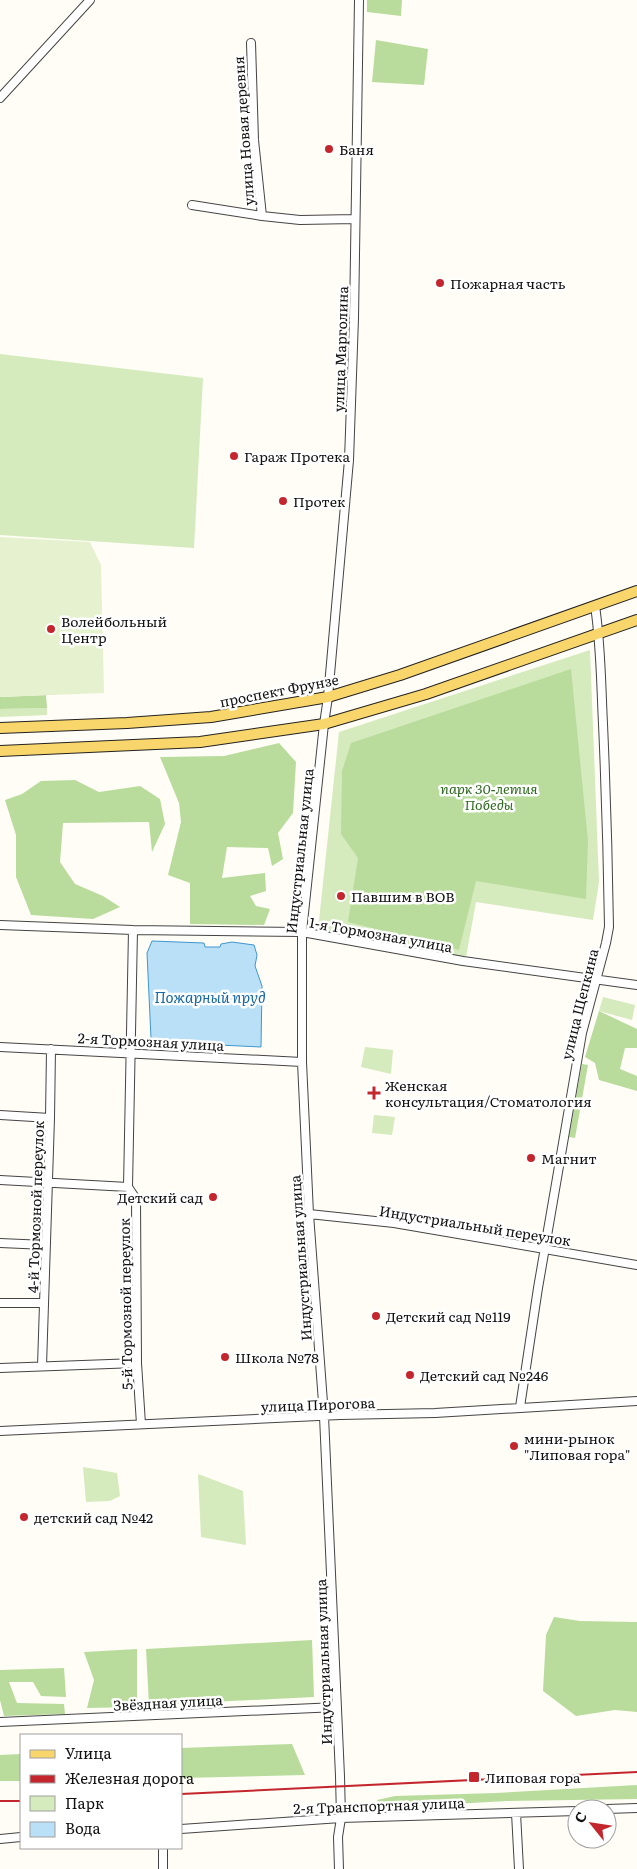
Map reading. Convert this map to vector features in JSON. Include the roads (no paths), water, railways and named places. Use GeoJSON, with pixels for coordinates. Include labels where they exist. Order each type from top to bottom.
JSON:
{"type":"FeatureCollection","features":[{"type":"Feature","properties":{"kind":"main road","name":"проспект Фрунзе"},"geometry":{"type":"LineString","coordinates":[[0,728],[127,723],[211,717],[328,697],[400,675],[637,591]]}},
{"type":"Feature","properties":{"kind":"main road"},"geometry":{"type":"LineString","coordinates":[[0,751],[200,742],[324,724],[426,694],[637,620]]}},
{"type":"Feature","properties":{"kind":"street"},"geometry":{"type":"LineString","coordinates":[[0,98],[90,0]]}},
{"type":"Feature","properties":{"kind":"street","name":"улица Марголина"},"geometry":{"type":"LineString","coordinates":[[328,697],[349,460],[359,0]]}},
{"type":"Feature","properties":{"kind":"street","name":"улица Новая деревня"},"geometry":{"type":"LineString","coordinates":[[251,43],[254,140],[262,216]]}},
{"type":"Feature","properties":{"kind":"street"},"geometry":{"type":"LineString","coordinates":[[192,205],[300,220],[355,220]]}},
{"type":"Feature","properties":{"kind":"street","name":"улица Щепкина"},"geometry":{"type":"LineString","coordinates":[[520,1407],[582,1033],[609,927],[607,817],[599,634],[595,606]]}},
{"type":"Feature","properties":{"kind":"street","name":"Индустриальная улица"},"geometry":{"type":"LineString","coordinates":[[328,697],[302,932],[302,1062],[309,1214],[324,1416],[341,1818],[338,1837],[339,1869]]}},
{"type":"Feature","properties":{"kind":"street","name":"1-я Тормозная улица"},"geometry":{"type":"LineString","coordinates":[[0,925],[133,930],[302,932],[462,961],[637,985]]}},
{"type":"Feature","properties":{"kind":"street"},"geometry":{"type":"LineString","coordinates":[[0,1180],[128,1187],[133,930]]}},
{"type":"Feature","properties":{"kind":"street","name":"2-я Тормозная улица"},"geometry":{"type":"LineString","coordinates":[[0,1047],[131,1052],[302,1062]]}},
{"type":"Feature","properties":{"kind":"street","name":"4-й Тормозной переулок"},"geometry":{"type":"LineString","coordinates":[[42,1366],[50,1118],[50,1049]]}},
{"type":"Feature","properties":{"kind":"street"},"geometry":{"type":"LineString","coordinates":[[0,1115],[50,1118]]}},
{"type":"Feature","properties":{"kind":"street","name":"5-й Тормозной переулок"},"geometry":{"type":"LineString","coordinates":[[128,1187],[136,1199],[137,1363],[141,1424]]}},
{"type":"Feature","properties":{"kind":"street","name":"Индустриальный переулок"},"geometry":{"type":"LineString","coordinates":[[309,1214],[394,1223],[637,1265]]}},
{"type":"Feature","properties":{"kind":"street"},"geometry":{"type":"LineString","coordinates":[[0,1243],[46,1245]]}},
{"type":"Feature","properties":{"kind":"street"},"geometry":{"type":"LineString","coordinates":[[0,1303],[44,1303]]}},
{"type":"Feature","properties":{"kind":"street"},"geometry":{"type":"LineString","coordinates":[[0,1368],[137,1363]]}},
{"type":"Feature","properties":{"kind":"street","name":"улица Пирогова"},"geometry":{"type":"LineString","coordinates":[[0,1431],[637,1402]]}},
{"type":"Feature","properties":{"kind":"street","name":"Звёздная улица"},"geometry":{"type":"LineString","coordinates":[[0,1722],[337,1706]]}},
{"type":"Feature","properties":{"kind":"street"},"geometry":{"type":"LineString","coordinates":[[617,1809],[637,1808]]}},
{"type":"Feature","properties":{"kind":"street","name":"2-я Транспортная улица"},"geometry":{"type":"LineString","coordinates":[[182,1829],[341,1818],[567,1811]]}},
{"type":"Feature","properties":{"kind":"street"},"geometry":{"type":"LineString","coordinates":[[516,1813],[520,1869]]}},
{"type":"Feature","properties":{"kind":"street"},"geometry":{"type":"LineString","coordinates":[[0,1838],[20,1837]]}},
{"type":"Feature","properties":{"kind":"street"},"geometry":{"type":"LineString","coordinates":[[163,1849],[163,1869]]}},
{"type":"Feature","properties":{"kind":"water","name":"Пожарный пруд"},"geometry":{"type":"Polygon","coordinates":[[[152,941],[204,943],[205,947],[220,947],[221,944],[232,942],[254,945],[257,955],[255,966],[262,986],[261,1047],[156,1042],[151,1038],[147,953],[152,941]]]}},
{"type":"Feature","properties":{"kind":"railway"},"geometry":{"type":"LineString","coordinates":[[182,1794],[637,1772]]}},
{"type":"Feature","properties":{"kind":"railway"},"geometry":{"type":"LineString","coordinates":[[0,1801],[20,1801]]}},
{"type":"Feature","properties":{"kind":"place","name":"Баня"},"geometry":{"type":"Point","coordinates":[329,149]}},
{"type":"Feature","properties":{"kind":"place","name":"Пожарная часть"},"geometry":{"type":"Point","coordinates":[440,283]}},
{"type":"Feature","properties":{"kind":"place","name":"Гараж Протека"},"geometry":{"type":"Point","coordinates":[234,456]}},
{"type":"Feature","properties":{"kind":"place","name":"Протек"},"geometry":{"type":"Point","coordinates":[283,501]}},
{"type":"Feature","properties":{"kind":"place","name":"Волейбольный Центр"},"geometry":{"type":"Point","coordinates":[51,629]}},
{"type":"Feature","properties":{"kind":"place","name":"Павшим в ВОВ"},"geometry":{"type":"Point","coordinates":[341,896]}},
{"type":"Feature","properties":{"kind":"place","name":"Женская консультация/Стоматология"},"geometry":{"type":"Point","coordinates":[374,1093]}},
{"type":"Feature","properties":{"kind":"place","name":"Магнит"},"geometry":{"type":"Point","coordinates":[531,1158]}},
{"type":"Feature","properties":{"kind":"place","name":"Детский сад"},"geometry":{"type":"Point","coordinates":[213,1197]}},
{"type":"Feature","properties":{"kind":"place","name":"Детский сад №119"},"geometry":{"type":"Point","coordinates":[376,1316]}},
{"type":"Feature","properties":{"kind":"place","name":"Школа №78"},"geometry":{"type":"Point","coordinates":[225,1357]}},
{"type":"Feature","properties":{"kind":"place","name":"Детский сад №246"},"geometry":{"type":"Point","coordinates":[410,1375]}},
{"type":"Feature","properties":{"kind":"place","name":"мини-рынок \"Липовая гора\""},"geometry":{"type":"Point","coordinates":[514,1446]}},
{"type":"Feature","properties":{"kind":"place","name":"детский сад №42"},"geometry":{"type":"Point","coordinates":[24,1517]}},
{"type":"Feature","properties":{"kind":"place","name":"Липовая гора"},"geometry":{"type":"Point","coordinates":[474,1777]}},
{"type":"Feature","properties":{"kind":"park label","name":"парк 30-летия Победы"},"geometry":{"type":"Point","coordinates":[489,796]}}]}
